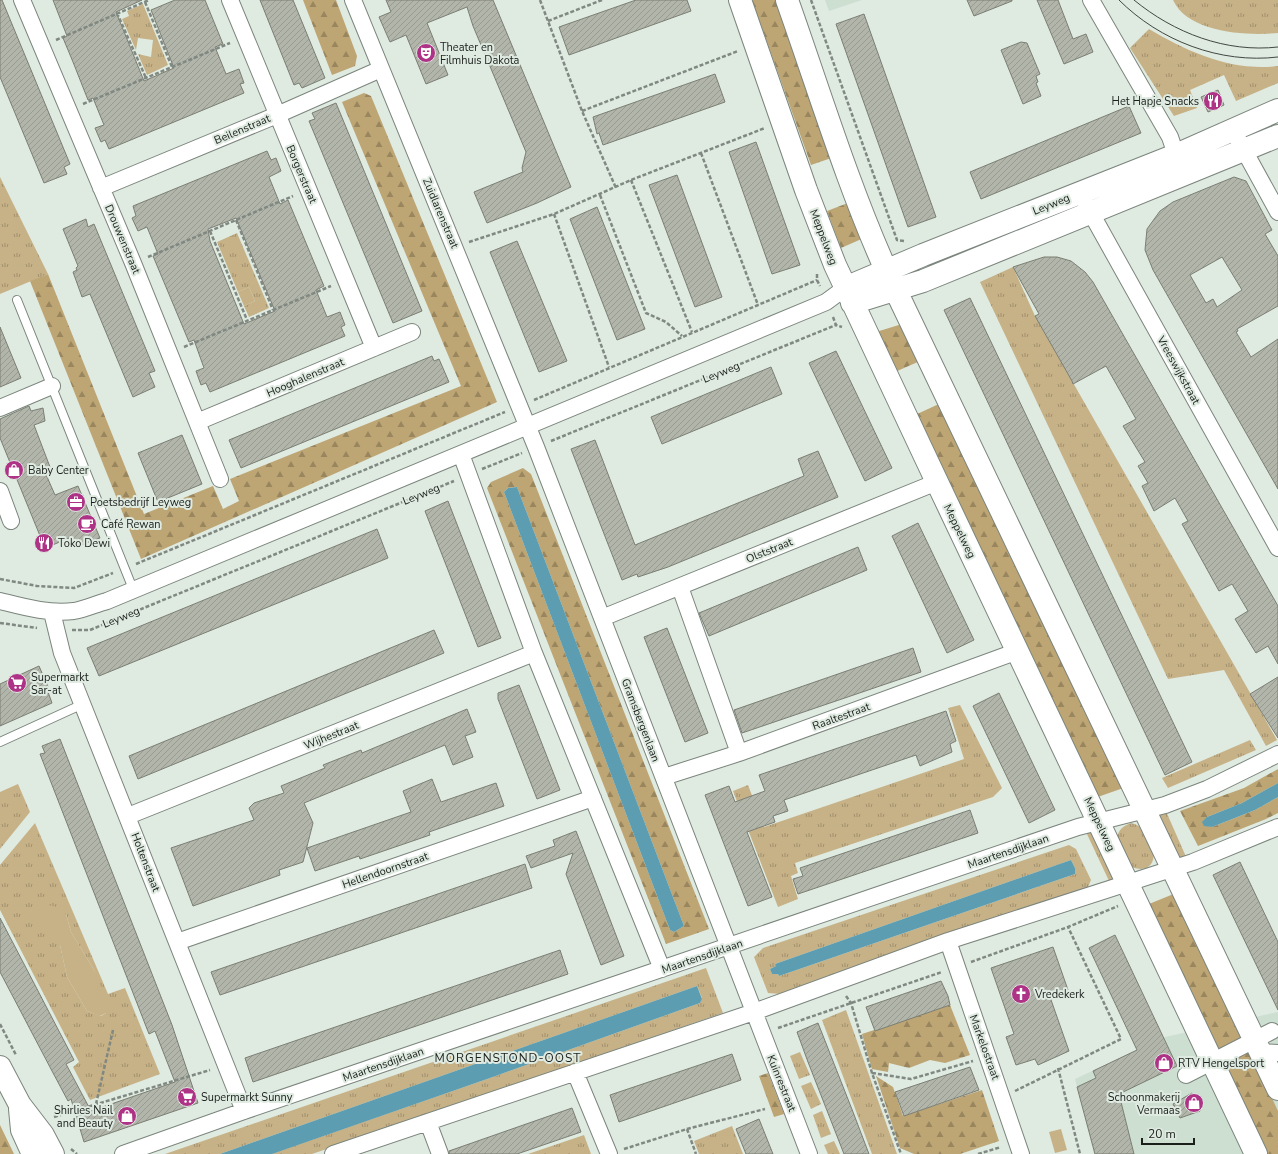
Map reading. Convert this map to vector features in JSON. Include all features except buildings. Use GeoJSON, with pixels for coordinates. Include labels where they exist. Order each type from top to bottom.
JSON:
{"type":"FeatureCollection","features":[{"type":"Feature","properties":{"kind":"main road","name":"Meppelweg"},"geometry":{"type":"LineString","coordinates":[[740,0],[806,190],[848,296],[898,397],[1256,1154]]}},
{"type":"Feature","properties":{"kind":"main road"},"geometry":{"type":"LineString","coordinates":[[787,0],[855,191],[886,270],[1143,809],[1262,1041],[1278,1089]]}},
{"type":"Feature","properties":{"kind":"main road","name":"Leyweg"},"geometry":{"type":"LineString","coordinates":[[848,296],[896,290],[1091,213],[1180,164],[1233,130],[1278,110]]}},
{"type":"Feature","properties":{"kind":"main road","name":"Leyweg"},"geometry":{"type":"LineString","coordinates":[[848,296],[886,270],[1079,192],[1180,164],[1243,150],[1278,136]]}},
{"type":"Feature","properties":{"kind":"main road"},"geometry":{"type":"LineString","coordinates":[[0,1067],[20,1106],[43,1135],[53,1154]]}},
{"type":"Feature","properties":{"kind":"main road"},"geometry":{"type":"LineString","coordinates":[[20,1106],[22,1130],[33,1154]]}},
{"type":"Feature","properties":{"kind":"street","name":"Drouwenstraat"},"geometry":{"type":"LineString","coordinates":[[22,0],[133,263],[220,479]]}},
{"type":"Feature","properties":{"kind":"street","name":"Borgerstraat"},"geometry":{"type":"LineString","coordinates":[[230,0],[276,115],[374,348]]}},
{"type":"Feature","properties":{"kind":"street","name":"Zuidlarenstraat"},"geometry":{"type":"LineString","coordinates":[[353,0],[528,427]]}},
{"type":"Feature","properties":{"kind":"street"},"geometry":{"type":"LineString","coordinates":[[1091,0],[1170,136],[1180,164]]}},
{"type":"Feature","properties":{"kind":"street","name":"Beilenstraat"},"geometry":{"type":"LineString","coordinates":[[101,188],[276,115],[381,68]]}},
{"type":"Feature","properties":{"kind":"street"},"geometry":{"type":"LineString","coordinates":[[1233,130],[1278,212]]}},
{"type":"Feature","properties":{"kind":"street","name":"Vreeswijkstraat"},"geometry":{"type":"LineString","coordinates":[[1079,192],[1278,548]]}},
{"type":"Feature","properties":{"kind":"street","name":"Leyweg"},"geometry":{"type":"LineString","coordinates":[[0,601],[52,612],[75,611],[107,601],[826,302],[848,296]]}},
{"type":"Feature","properties":{"kind":"street","name":"Hooghalenstraat"},"geometry":{"type":"LineString","coordinates":[[198,422],[412,332]]}},
{"type":"Feature","properties":{"kind":"street"},"geometry":{"type":"LineString","coordinates":[[0,408],[52,386]]}},
{"type":"Feature","properties":{"kind":"street","name":"Gramsbergenlaan"},"geometry":{"type":"LineString","coordinates":[[528,427],[754,1012]]}},
{"type":"Feature","properties":{"kind":"street"},"geometry":{"type":"LineString","coordinates":[[461,454],[534,653],[662,970]]}},
{"type":"Feature","properties":{"kind":"street","name":"Olststraat"},"geometry":{"type":"LineString","coordinates":[[602,618],[937,482]]}},
{"type":"Feature","properties":{"kind":"street"},"geometry":{"type":"LineString","coordinates":[[0,491],[11,521]]}},
{"type":"Feature","properties":{"kind":"street"},"geometry":{"type":"LineString","coordinates":[[680,587],[739,753]]}},
{"type":"Feature","properties":{"kind":"street","name":"Leyweg"},"geometry":{"type":"LineString","coordinates":[[0,608],[28,608]]}},
{"type":"Feature","properties":{"kind":"street","name":"Holtenstraat"},"geometry":{"type":"LineString","coordinates":[[52,612],[62,653],[244,1111]]}},
{"type":"Feature","properties":{"kind":"street","name":"Raaltestraat"},"geometry":{"type":"LineString","coordinates":[[664,777],[739,753],[1018,651]]}},
{"type":"Feature","properties":{"kind":"street","name":"Wijhestraat"},"geometry":{"type":"LineString","coordinates":[[128,816],[534,653]]}},
{"type":"Feature","properties":{"kind":"street","name":"Maartensdijklaan"},"geometry":{"type":"LineString","coordinates":[[123,1154],[244,1111],[1099,821],[1143,809],[1165,805],[1207,789],[1278,754]]}},
{"type":"Feature","properties":{"kind":"street","name":"Hellendoornstraat"},"geometry":{"type":"LineString","coordinates":[[177,942],[593,798]]}},
{"type":"Feature","properties":{"kind":"street"},"geometry":{"type":"LineString","coordinates":[[333,1154],[754,1012],[948,941],[1132,891],[1172,867],[1193,862],[1278,827]]}},
{"type":"Feature","properties":{"kind":"street","name":"Markelostraat"},"geometry":{"type":"LineString","coordinates":[[948,941],[1019,1148]]}},
{"type":"Feature","properties":{"kind":"street","name":"Kuinrestraat"},"geometry":{"type":"LineString","coordinates":[[754,1012],[810,1154]]}},
{"type":"Feature","properties":{"kind":"street"},"geometry":{"type":"LineString","coordinates":[[1186,1075],[1210,1057],[1262,1041]]}},
{"type":"Feature","properties":{"kind":"street"},"geometry":{"type":"LineString","coordinates":[[575,1072],[613,1152]]}},
{"type":"Feature","properties":{"kind":"street"},"geometry":{"type":"LineString","coordinates":[[428,1122],[440,1154]]}},
{"type":"Feature","properties":{"kind":"lane"},"geometry":{"type":"LineString","coordinates":[[17,300],[133,589]]}},
{"type":"Feature","properties":{"kind":"lane"},"geometry":{"type":"LineString","coordinates":[[0,742],[83,704]]}},
{"type":"Feature","properties":{"kind":"path"},"geometry":{"type":"LineString","coordinates":[[42,46],[149,0]]}},
{"type":"Feature","properties":{"kind":"path"},"geometry":{"type":"LineString","coordinates":[[540,0],[582,111],[616,188]]}},
{"type":"Feature","properties":{"kind":"path"},"geometry":{"type":"LineString","coordinates":[[548,21],[602,0]]}},
{"type":"Feature","properties":{"kind":"path"},"geometry":{"type":"LineString","coordinates":[[811,0],[898,240],[906,242]]}},
{"type":"Feature","properties":{"kind":"path"},"geometry":{"type":"LineString","coordinates":[[146,2],[172,67]]}},
{"type":"Feature","properties":{"kind":"path"},"geometry":{"type":"LineString","coordinates":[[117,13],[146,78]]}},
{"type":"Feature","properties":{"kind":"path"},"geometry":{"type":"LineString","coordinates":[[68,110],[245,37]]}},
{"type":"Feature","properties":{"kind":"path"},"geometry":{"type":"LineString","coordinates":[[582,111],[739,51]]}},
{"type":"Feature","properties":{"kind":"path"},"geometry":{"type":"LineString","coordinates":[[455,247],[554,214],[616,188],[631,180],[766,128]]}},
{"type":"Feature","properties":{"kind":"path"},"geometry":{"type":"LineString","coordinates":[[701,153],[758,305]]}},
{"type":"Feature","properties":{"kind":"path"},"geometry":{"type":"LineString","coordinates":[[631,180],[692,332]]}},
{"type":"Feature","properties":{"kind":"path"},"geometry":{"type":"LineString","coordinates":[[133,263],[308,190]]}},
{"type":"Feature","properties":{"kind":"path"},"geometry":{"type":"LineString","coordinates":[[600,195],[646,314],[666,322],[682,336]]}},
{"type":"Feature","properties":{"kind":"path"},"geometry":{"type":"LineString","coordinates":[[554,214],[609,367]]}},
{"type":"Feature","properties":{"kind":"path"},"geometry":{"type":"LineString","coordinates":[[236,220],[273,310]]}},
{"type":"Feature","properties":{"kind":"path"},"geometry":{"type":"LineString","coordinates":[[210,231],[247,320]]}},
{"type":"Feature","properties":{"kind":"path"},"geometry":{"type":"LineString","coordinates":[[169,353],[346,280]]}},
{"type":"Feature","properties":{"kind":"path"},"geometry":{"type":"LineString","coordinates":[[0,579],[38,586],[74,588],[519,406],[817,280]]}},
{"type":"Feature","properties":{"kind":"path","name":"Leyweg"},"geometry":{"type":"LineString","coordinates":[[0,623],[57,629],[90,630],[836,325]]}},
{"type":"Feature","properties":{"kind":"path"},"geometry":{"type":"LineString","coordinates":[[762,1034],[1068,927],[1132,891]]}},
{"type":"Feature","properties":{"kind":"path"},"geometry":{"type":"LineString","coordinates":[[1002,1098],[1058,1068],[1121,1039],[1068,927]]}},
{"type":"Feature","properties":{"kind":"path"},"geometry":{"type":"LineString","coordinates":[[837,982],[851,1003],[872,1073],[900,1153],[904,1154]]}},
{"type":"Feature","properties":{"kind":"path"},"geometry":{"type":"LineString","coordinates":[[96,1104],[112,1030]]}},
{"type":"Feature","properties":{"kind":"path"},"geometry":{"type":"LineString","coordinates":[[872,1073],[911,1079],[988,1056]]}},
{"type":"Feature","properties":{"kind":"path"},"geometry":{"type":"LineString","coordinates":[[49,1118],[226,1065]]}},
{"type":"Feature","properties":{"kind":"path"},"geometry":{"type":"LineString","coordinates":[[1058,1068],[1080,1154]]}},
{"type":"Feature","properties":{"kind":"path"},"geometry":{"type":"LineString","coordinates":[[613,1152],[686,1129],[765,1109]]}},
{"type":"Feature","properties":{"kind":"path"},"geometry":{"type":"LineString","coordinates":[[686,1129],[696,1154]]}},
{"type":"Feature","properties":{"kind":"path"},"geometry":{"type":"LineString","coordinates":[[978,1154],[1019,1148]]}},
{"type":"Feature","properties":{"kind":"shaded area"},"geometry":{"type":"Polygon","coordinates":[[[825,0],[862,0],[829,11],[825,0]]]}},
{"type":"Feature","properties":{"kind":"shaded area"},"geometry":{"type":"Polygon","coordinates":[[[1278,1012],[1278,1154],[1094,1154],[1075,1079],[1165,1037],[1278,1012]]]}},
{"type":"Feature","properties":{"kind":"green space"},"geometry":{"type":"Polygon","coordinates":[[[303,0],[336,0],[357,56],[355,66],[332,75],[303,0]]]}},
{"type":"Feature","properties":{"kind":"green space"},"geometry":{"type":"Polygon","coordinates":[[[752,0],[782,0],[837,156],[811,165],[752,0]]]}},
{"type":"Feature","properties":{"kind":"green space"},"geometry":{"type":"Polygon","coordinates":[[[1173,0],[1278,0],[1278,33],[1235,33],[1205,26],[1191,20],[1181,11],[1173,0]]]}},
{"type":"Feature","properties":{"kind":"green space"},"geometry":{"type":"Polygon","coordinates":[[[143,4],[168,65],[147,75],[138,54],[151,57],[153,40],[138,38],[136,50],[122,19],[129,16],[127,11],[143,4]]]}},
{"type":"Feature","properties":{"kind":"green space"},"geometry":{"type":"Polygon","coordinates":[[[1149,29],[1195,52],[1227,63],[1261,67],[1278,66],[1278,83],[1236,101],[1224,75],[1190,90],[1197,108],[1174,116],[1130,48],[1149,29]]]}},
{"type":"Feature","properties":{"kind":"green space"},"geometry":{"type":"Polygon","coordinates":[[[364,93],[371,96],[497,402],[141,559],[30,281],[48,274],[144,514],[213,486],[223,509],[239,501],[230,479],[461,386],[342,102],[364,93]]]}},
{"type":"Feature","properties":{"kind":"green space"},"geometry":{"type":"Polygon","coordinates":[[[0,177],[48,274],[0,294],[0,177]]]}},
{"type":"Feature","properties":{"kind":"green space"},"geometry":{"type":"Polygon","coordinates":[[[853,201],[866,237],[841,248],[827,211],[853,201]]]}},
{"type":"Feature","properties":{"kind":"green space"},"geometry":{"type":"Polygon","coordinates":[[[237,233],[269,308],[249,317],[244,306],[255,301],[249,287],[238,292],[217,242],[237,233]]]}},
{"type":"Feature","properties":{"kind":"green space"},"geometry":{"type":"Polygon","coordinates":[[[1013,267],[1035,316],[1277,740],[1266,746],[1224,670],[1168,679],[980,282],[1013,267]]]}},
{"type":"Feature","properties":{"kind":"green space"},"geometry":{"type":"Polygon","coordinates":[[[249,287],[255,301],[244,306],[238,292],[249,287]]]}},
{"type":"Feature","properties":{"kind":"green space"},"geometry":{"type":"Polygon","coordinates":[[[902,324],[920,361],[895,372],[876,332],[902,324]]]}},
{"type":"Feature","properties":{"kind":"green space"},"geometry":{"type":"Polygon","coordinates":[[[941,403],[1129,786],[1092,799],[915,415],[941,403]]]}},
{"type":"Feature","properties":{"kind":"green space"},"geometry":{"type":"Polygon","coordinates":[[[523,468],[531,474],[709,929],[666,944],[487,488],[491,482],[523,468]],[[517,487],[508,488],[504,492],[670,930],[674,932],[684,926],[517,487]]]}},
{"type":"Feature","properties":{"kind":"green space"},"geometry":{"type":"Polygon","coordinates":[[[960,705],[1002,788],[993,797],[795,863],[798,873],[791,876],[798,899],[778,907],[733,791],[748,785],[764,827],[964,759],[948,708],[960,705]]]}},
{"type":"Feature","properties":{"kind":"green space"},"geometry":{"type":"Polygon","coordinates":[[[1250,740],[1256,750],[1168,788],[1162,778],[1250,740]]]}},
{"type":"Feature","properties":{"kind":"green space"},"geometry":{"type":"Polygon","coordinates":[[[1278,769],[1278,783],[1242,803],[1207,817],[1208,826],[1212,827],[1255,810],[1278,797],[1278,813],[1198,846],[1180,811],[1244,788],[1278,769]]]}},
{"type":"Feature","properties":{"kind":"green space"},"geometry":{"type":"Polygon","coordinates":[[[18,784],[30,812],[0,849],[0,792],[18,784]]]}},
{"type":"Feature","properties":{"kind":"green space"},"geometry":{"type":"Polygon","coordinates":[[[1165,809],[1187,859],[1180,862],[1156,814],[1165,809]]]}},
{"type":"Feature","properties":{"kind":"green space"},"geometry":{"type":"Polygon","coordinates":[[[35,823],[108,994],[125,988],[160,1074],[90,1100],[73,1067],[79,1062],[0,910],[0,865],[35,823]],[[66,914],[60,945],[67,977],[87,1011],[101,1016],[106,1013],[94,970],[71,932],[66,914]]]}},
{"type":"Feature","properties":{"kind":"green space"},"geometry":{"type":"Polygon","coordinates":[[[1131,823],[1140,827],[1147,834],[1152,843],[1154,852],[1153,861],[1149,867],[1141,869],[1129,866],[1120,847],[1118,842],[1119,831],[1131,823]]]}},
{"type":"Feature","properties":{"kind":"green space"},"geometry":{"type":"Polygon","coordinates":[[[1092,830],[1117,877],[1110,883],[1086,832],[1092,830]]]}},
{"type":"Feature","properties":{"kind":"green space"},"geometry":{"type":"Polygon","coordinates":[[[1069,845],[1076,849],[1091,880],[1088,887],[781,994],[768,993],[754,957],[763,948],[1069,845]],[[1071,860],[775,964],[776,966],[770,969],[772,974],[778,974],[779,976],[1075,874],[1075,868],[1071,860]]]}},
{"type":"Feature","properties":{"kind":"green space"},"geometry":{"type":"Polygon","coordinates":[[[1176,893],[1278,1111],[1278,1154],[1266,1154],[1149,904],[1176,893]]]}},
{"type":"Feature","properties":{"kind":"green space"},"geometry":{"type":"Polygon","coordinates":[[[44,904],[57,907],[66,914],[71,932],[94,970],[108,1003],[106,1013],[100,1016],[87,1011],[67,977],[60,945],[42,930],[33,916],[36,908],[44,904]]]}},
{"type":"Feature","properties":{"kind":"green space"},"geometry":{"type":"Polygon","coordinates":[[[706,968],[723,1013],[312,1154],[271,1154],[700,1003],[702,998],[697,986],[220,1154],[165,1154],[706,968]]]}},
{"type":"Feature","properties":{"kind":"green space"},"geometry":{"type":"Polygon","coordinates":[[[950,1005],[970,1055],[945,1063],[930,1060],[909,1068],[889,1063],[888,1072],[872,1069],[862,1034],[950,1005]]]}},
{"type":"Feature","properties":{"kind":"green space"},"geometry":{"type":"Polygon","coordinates":[[[846,1010],[897,1154],[872,1154],[822,1020],[846,1010]]]}},
{"type":"Feature","properties":{"kind":"green space"},"geometry":{"type":"Polygon","coordinates":[[[800,1052],[810,1075],[799,1079],[790,1056],[800,1052]]]}},
{"type":"Feature","properties":{"kind":"green space"},"geometry":{"type":"Polygon","coordinates":[[[768,1073],[784,1114],[774,1117],[759,1076],[768,1073]]]}},
{"type":"Feature","properties":{"kind":"green space"},"geometry":{"type":"Polygon","coordinates":[[[876,1076],[893,1087],[903,1116],[982,1090],[999,1141],[960,1154],[914,1154],[900,1148],[876,1076]]]}},
{"type":"Feature","properties":{"kind":"green space"},"geometry":{"type":"Polygon","coordinates":[[[811,1082],[821,1104],[811,1109],[801,1086],[811,1082]]]}},
{"type":"Feature","properties":{"kind":"green space"},"geometry":{"type":"Polygon","coordinates":[[[822,1111],[831,1134],[821,1138],[813,1115],[822,1111]]]}},
{"type":"Feature","properties":{"kind":"green space"},"geometry":{"type":"Polygon","coordinates":[[[0,1125],[14,1154],[0,1154],[0,1125]]]}},
{"type":"Feature","properties":{"kind":"green space"},"geometry":{"type":"Polygon","coordinates":[[[732,1126],[743,1154],[699,1154],[694,1141],[732,1126]]]}},
{"type":"Feature","properties":{"kind":"green space"},"geometry":{"type":"Polygon","coordinates":[[[1061,1129],[1067,1150],[1055,1153],[1049,1132],[1061,1129]]]}},
{"type":"Feature","properties":{"kind":"green space"},"geometry":{"type":"Polygon","coordinates":[[[584,1135],[591,1154],[528,1154],[584,1135]]]}},
{"type":"Feature","properties":{"kind":"green space"},"geometry":{"type":"Polygon","coordinates":[[[834,1141],[840,1154],[828,1154],[824,1145],[834,1141]]]}},
{"type":"Feature","properties":{"kind":"water"},"geometry":{"type":"Polygon","coordinates":[[[517,487],[684,926],[674,932],[670,930],[504,492],[508,488],[517,487]]]}},
{"type":"Feature","properties":{"kind":"water"},"geometry":{"type":"Polygon","coordinates":[[[1278,783],[1278,797],[1255,810],[1212,827],[1204,826],[1202,822],[1207,817],[1242,803],[1278,783]]]}},
{"type":"Feature","properties":{"kind":"water"},"geometry":{"type":"Polygon","coordinates":[[[1071,860],[1075,868],[1075,874],[779,976],[778,974],[772,974],[770,969],[776,966],[775,964],[1071,860]]]}},
{"type":"Feature","properties":{"kind":"water"},"geometry":{"type":"Polygon","coordinates":[[[697,986],[702,999],[700,1003],[490,1078],[272,1154],[220,1154],[697,986]]]}},
{"type":"Feature","properties":{"kind":"tram line"},"geometry":{"type":"LineString","coordinates":[[1119,0],[1135,15],[1153,27],[1172,38],[1192,46],[1213,53],[1234,57],[1278,57]]}},
{"type":"Feature","properties":{"kind":"tram line"},"geometry":{"type":"LineString","coordinates":[[1134,0],[1166,22],[1183,31],[1202,38],[1239,47],[1278,47]]}},
{"type":"Feature","properties":{"kind":"place","name":"Theater en Filmhuis Dakota"},"geometry":{"type":"Point","coordinates":[426,53]}},
{"type":"Feature","properties":{"kind":"place","name":"Het Hapje Snacks"},"geometry":{"type":"Point","coordinates":[1213,101]}},
{"type":"Feature","properties":{"kind":"place","name":"Baby Center"},"geometry":{"type":"Point","coordinates":[14,470]}},
{"type":"Feature","properties":{"kind":"place","name":"Poetsbedrijf Leyweg"},"geometry":{"type":"Point","coordinates":[76,502]}},
{"type":"Feature","properties":{"kind":"place","name":"Café Rewan"},"geometry":{"type":"Point","coordinates":[87,524]}},
{"type":"Feature","properties":{"kind":"place","name":"Toko Dewi"},"geometry":{"type":"Point","coordinates":[44,543]}},
{"type":"Feature","properties":{"kind":"place","name":"Supermarkt Sar-at"},"geometry":{"type":"Point","coordinates":[17,683]}},
{"type":"Feature","properties":{"kind":"place","name":"Vredekerk"},"geometry":{"type":"Point","coordinates":[1021,994]}},
{"type":"Feature","properties":{"kind":"place","name":"RTV Hengelsport"},"geometry":{"type":"Point","coordinates":[1164,1063]}},
{"type":"Feature","properties":{"kind":"place","name":"Supermarkt Sunny"},"geometry":{"type":"Point","coordinates":[187,1097]}},
{"type":"Feature","properties":{"kind":"place","name":"Schoonmakerij Vermaas"},"geometry":{"type":"Point","coordinates":[1194,1103]}},
{"type":"Feature","properties":{"kind":"place","name":"Shirlies Nail and Beauty"},"geometry":{"type":"Point","coordinates":[127,1116]}},
{"type":"Feature","properties":{"kind":"district","name":"MORGENSTOND-OOST"},"geometry":{"type":"Point","coordinates":[508,1058]}}]}
